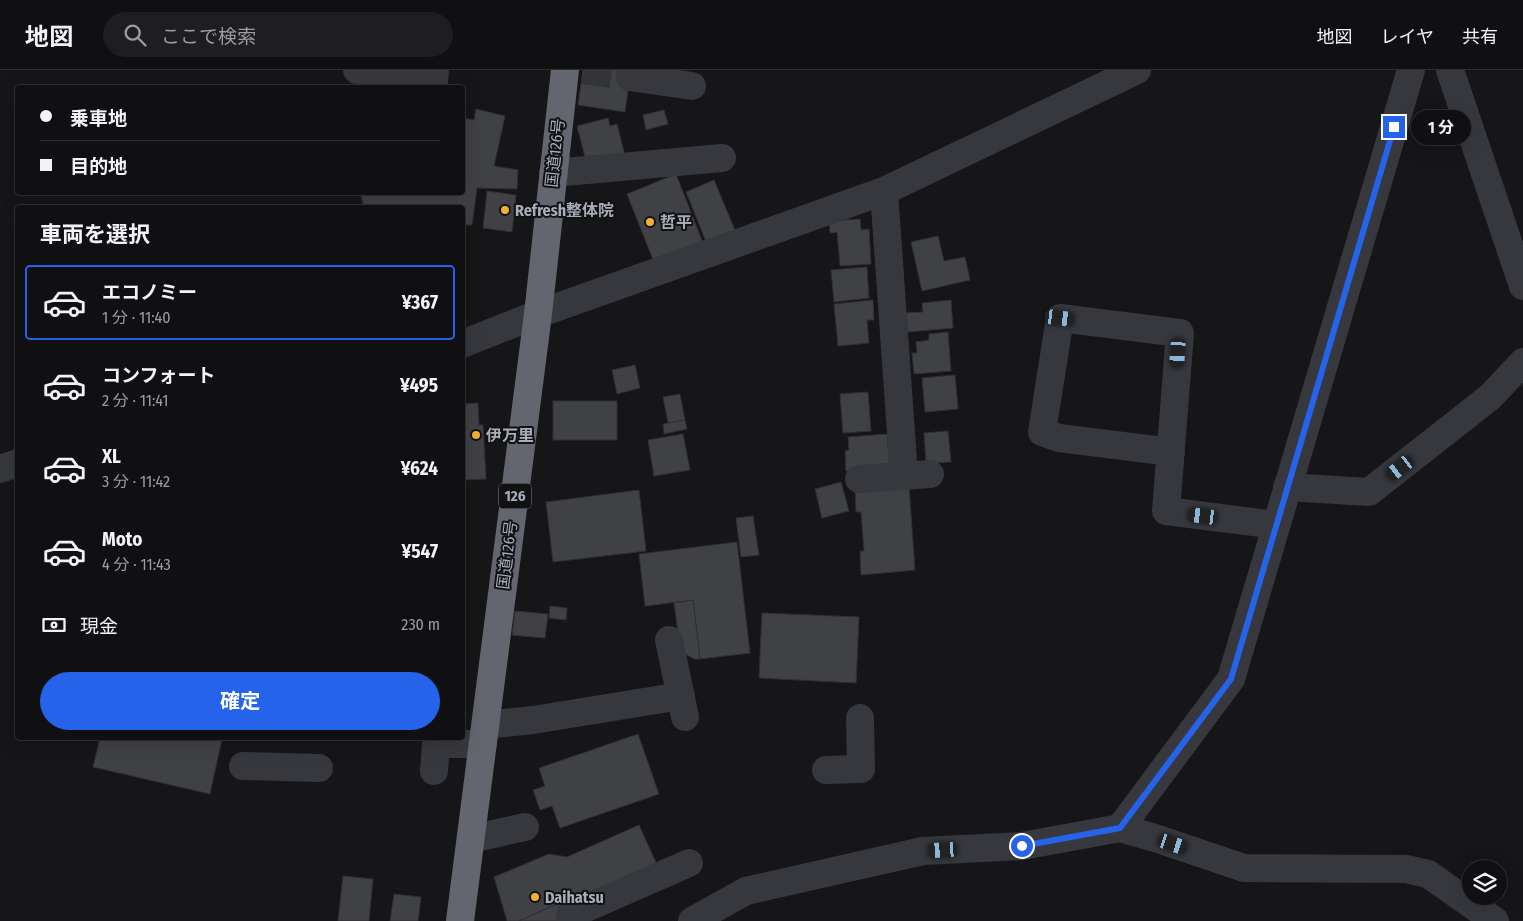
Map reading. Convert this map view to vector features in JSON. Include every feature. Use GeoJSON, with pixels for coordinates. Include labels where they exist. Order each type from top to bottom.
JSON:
{"type":"FeatureCollection","features":[{"type":"Feature","properties":{"kind":"highway","name":"国道126号"},"geometry":{"type":"LineString","coordinates":[[460,921],[538,314],[565,70]]}},
{"type":"Feature","properties":{"kind":"street"},"geometry":{"type":"LineString","coordinates":[[357,70],[434,82],[435,70]]}},
{"type":"Feature","properties":{"kind":"street"},"geometry":{"type":"LineString","coordinates":[[465,343],[538,314],[884,191],[1137,70]]}},
{"type":"Feature","properties":{"kind":"street"},"geometry":{"type":"LineString","coordinates":[[1120,828],[1231,679],[1411,70]]}},
{"type":"Feature","properties":{"kind":"street"},"geometry":{"type":"LineString","coordinates":[[1450,70],[1523,286]]}},
{"type":"Feature","properties":{"kind":"street"},"geometry":{"type":"LineString","coordinates":[[630,77],[692,86]]}},
{"type":"Feature","properties":{"kind":"street"},"geometry":{"type":"LineString","coordinates":[[554,173],[722,158]]}},
{"type":"Feature","properties":{"kind":"street"},"geometry":{"type":"LineString","coordinates":[[859,479],[917,475],[884,191]]}},
{"type":"Feature","properties":{"kind":"street"},"geometry":{"type":"LineString","coordinates":[[1171,452],[1059,438],[1042,432],[1060,318],[1180,333],[1171,452],[1166,511],[1276,525]]}},
{"type":"Feature","properties":{"kind":"street"},"geometry":{"type":"LineString","coordinates":[[1287,487],[1370,492],[1490,397],[1523,362]]}},
{"type":"Feature","properties":{"kind":"street"},"geometry":{"type":"LineString","coordinates":[[0,469],[15,465]]}},
{"type":"Feature","properties":{"kind":"street"},"geometry":{"type":"LineString","coordinates":[[465,738],[533,720],[683,706],[669,640]]}},
{"type":"Feature","properties":{"kind":"street"},"geometry":{"type":"LineString","coordinates":[[826,770],[861,769],[860,718]]}},
{"type":"Feature","properties":{"kind":"street"},"geometry":{"type":"LineString","coordinates":[[434,770],[436,744],[455,740]]}},
{"type":"Feature","properties":{"kind":"street"},"geometry":{"type":"LineString","coordinates":[[244,766],[319,768]]}},
{"type":"Feature","properties":{"kind":"street"},"geometry":{"type":"LineString","coordinates":[[471,839],[524,827]]}},
{"type":"Feature","properties":{"kind":"street"},"geometry":{"type":"LineString","coordinates":[[692,921],[746,891],[923,851],[1022,846],[1120,828],[1244,868],[1406,868],[1428,874],[1495,921]]}},
{"type":"Feature","properties":{"kind":"street"},"geometry":{"type":"LineString","coordinates":[[570,915],[689,863]]}},
{"type":"Feature","properties":{"kind":"building"},"geometry":{"type":"Polygon","coordinates":[[[583,70],[631,70],[625,112],[578,105],[583,70]]]}},
{"type":"Feature","properties":{"kind":"building"},"geometry":{"type":"Polygon","coordinates":[[[476,109],[505,116],[494,166],[518,170],[517,189],[477,188],[472,225],[465,225],[465,205],[363,205],[361,195],[465,195],[465,118],[474,120],[476,109]]]}},
{"type":"Feature","properties":{"kind":"building"},"geometry":{"type":"Polygon","coordinates":[[[664,110],[668,124],[646,130],[643,115],[664,110]]]}},
{"type":"Feature","properties":{"kind":"building"},"geometry":{"type":"Polygon","coordinates":[[[608,118],[610,126],[617,124],[626,160],[586,161],[577,126],[608,118]]]}},
{"type":"Feature","properties":{"kind":"building"},"geometry":{"type":"Polygon","coordinates":[[[676,174],[703,243],[654,262],[627,194],[676,174]]]}},
{"type":"Feature","properties":{"kind":"building"},"geometry":{"type":"Polygon","coordinates":[[[714,180],[735,230],[706,242],[686,192],[714,180]]]}},
{"type":"Feature","properties":{"kind":"building"},"geometry":{"type":"Polygon","coordinates":[[[487,191],[516,195],[512,232],[483,228],[487,191]]]}},
{"type":"Feature","properties":{"kind":"building"},"geometry":{"type":"Polygon","coordinates":[[[860,219],[861,230],[869,229],[871,264],[840,266],[837,232],[830,233],[829,221],[860,219]]]}},
{"type":"Feature","properties":{"kind":"building"},"geometry":{"type":"Polygon","coordinates":[[[938,236],[944,261],[965,257],[970,280],[922,291],[911,242],[938,236]]]}},
{"type":"Feature","properties":{"kind":"building"},"geometry":{"type":"Polygon","coordinates":[[[867,267],[869,298],[834,302],[831,270],[867,267]]]}},
{"type":"Feature","properties":{"kind":"building"},"geometry":{"type":"Polygon","coordinates":[[[873,300],[874,320],[867,320],[869,343],[838,346],[834,304],[873,300]]]}},
{"type":"Feature","properties":{"kind":"building"},"geometry":{"type":"Polygon","coordinates":[[[951,300],[953,328],[908,332],[906,313],[923,312],[922,303],[951,300]]]}},
{"type":"Feature","properties":{"kind":"building"},"geometry":{"type":"Polygon","coordinates":[[[948,332],[951,371],[914,374],[912,353],[917,353],[916,342],[929,340],[929,334],[948,332]]]}},
{"type":"Feature","properties":{"kind":"building"},"geometry":{"type":"Polygon","coordinates":[[[635,365],[640,388],[617,394],[612,370],[635,365]]]}},
{"type":"Feature","properties":{"kind":"building"},"geometry":{"type":"Polygon","coordinates":[[[955,375],[958,409],[925,412],[922,378],[955,375]]]}},
{"type":"Feature","properties":{"kind":"building"},"geometry":{"type":"Polygon","coordinates":[[[868,392],[871,431],[843,433],[840,394],[868,392]]]}},
{"type":"Feature","properties":{"kind":"building"},"geometry":{"type":"Polygon","coordinates":[[[680,394],[685,420],[668,423],[663,397],[680,394]]]}},
{"type":"Feature","properties":{"kind":"building"},"geometry":{"type":"Polygon","coordinates":[[[553,401],[617,401],[617,440],[553,440],[553,401]]]}},
{"type":"Feature","properties":{"kind":"building"},"geometry":{"type":"Polygon","coordinates":[[[478,403],[479,425],[483,425],[486,479],[465,480],[465,404],[478,403]]]}},
{"type":"Feature","properties":{"kind":"building"},"geometry":{"type":"Polygon","coordinates":[[[685,420],[687,429],[664,434],[663,424],[685,420]]]}},
{"type":"Feature","properties":{"kind":"building"},"geometry":{"type":"Polygon","coordinates":[[[948,431],[951,462],[926,463],[924,433],[948,431]]]}},
{"type":"Feature","properties":{"kind":"building"},"geometry":{"type":"Polygon","coordinates":[[[683,434],[690,470],[654,476],[648,440],[683,434]]]}},
{"type":"Feature","properties":{"kind":"building"},"geometry":{"type":"Polygon","coordinates":[[[887,434],[890,468],[846,471],[845,451],[849,450],[848,437],[887,434]]]}},
{"type":"Feature","properties":{"kind":"building"},"geometry":{"type":"Polygon","coordinates":[[[841,482],[849,511],[822,518],[815,489],[841,482]]]}},
{"type":"Feature","properties":{"kind":"building"},"geometry":{"type":"Polygon","coordinates":[[[909,486],[915,570],[861,575],[860,551],[864,551],[861,512],[856,512],[855,490],[909,486]]]}},
{"type":"Feature","properties":{"kind":"building"},"geometry":{"type":"Polygon","coordinates":[[[639,490],[646,551],[553,562],[546,502],[639,490]]]}},
{"type":"Feature","properties":{"kind":"building"},"geometry":{"type":"Polygon","coordinates":[[[753,516],[759,555],[741,557],[736,518],[753,516]]]}},
{"type":"Feature","properties":{"kind":"building"},"geometry":{"type":"Polygon","coordinates":[[[737,542],[750,653],[700,659],[693,600],[645,606],[639,554],[737,542]]]}},
{"type":"Feature","properties":{"kind":"building"},"geometry":{"type":"Polygon","coordinates":[[[693,600],[700,659],[694,659],[687,655],[680,647],[674,603],[693,600]]]}},
{"type":"Feature","properties":{"kind":"building"},"geometry":{"type":"Polygon","coordinates":[[[550,606],[567,608],[566,620],[549,618],[550,606]]]}},
{"type":"Feature","properties":{"kind":"building"},"geometry":{"type":"Polygon","coordinates":[[[515,611],[548,614],[545,638],[512,635],[515,611]]]}},
{"type":"Feature","properties":{"kind":"building"},"geometry":{"type":"Polygon","coordinates":[[[762,613],[859,617],[856,683],[759,678],[762,613]]]}},
{"type":"Feature","properties":{"kind":"building"},"geometry":{"type":"Polygon","coordinates":[[[638,734],[659,794],[560,828],[552,806],[540,810],[533,790],[545,786],[539,768],[638,734]]]}},
{"type":"Feature","properties":{"kind":"building"},"geometry":{"type":"Polygon","coordinates":[[[100,740],[222,740],[210,794],[93,767],[100,740]]]}},
{"type":"Feature","properties":{"kind":"building"},"geometry":{"type":"Polygon","coordinates":[[[639,825],[658,867],[564,909],[561,902],[519,921],[507,921],[494,877],[549,854],[567,857],[639,825]]]}},
{"type":"Feature","properties":{"kind":"building"},"geometry":{"type":"Polygon","coordinates":[[[343,876],[373,879],[369,921],[338,921],[343,876]]]}},
{"type":"Feature","properties":{"kind":"building"},"geometry":{"type":"Polygon","coordinates":[[[394,894],[421,897],[418,921],[390,921],[394,894]]]}},
{"type":"Feature","properties":{"kind":"building"},"geometry":{"type":"Polygon","coordinates":[[[561,902],[572,921],[519,921],[561,902]]]}},
{"type":"Feature","properties":{"kind":"tunnel"},"geometry":{"type":"LineString","coordinates":[[584,70],[630,77]]}},
{"type":"Feature","properties":{"kind":"place","name":"Refresh整体院"},"geometry":{"type":"Point","coordinates":[505,210]}},
{"type":"Feature","properties":{"kind":"place","name":"哲平"},"geometry":{"type":"Point","coordinates":[650,222]}},
{"type":"Feature","properties":{"kind":"place","name":"伊万里"},"geometry":{"type":"Point","coordinates":[476,435]}},
{"type":"Feature","properties":{"kind":"place","name":"Daihatsu"},"geometry":{"type":"Point","coordinates":[535,897]}},
{"type":"Feature","properties":{"kind":"route"},"geometry":{"type":"LineString","coordinates":[[1022,846],[1120,828],[1231,679],[1394,127]]}}]}
